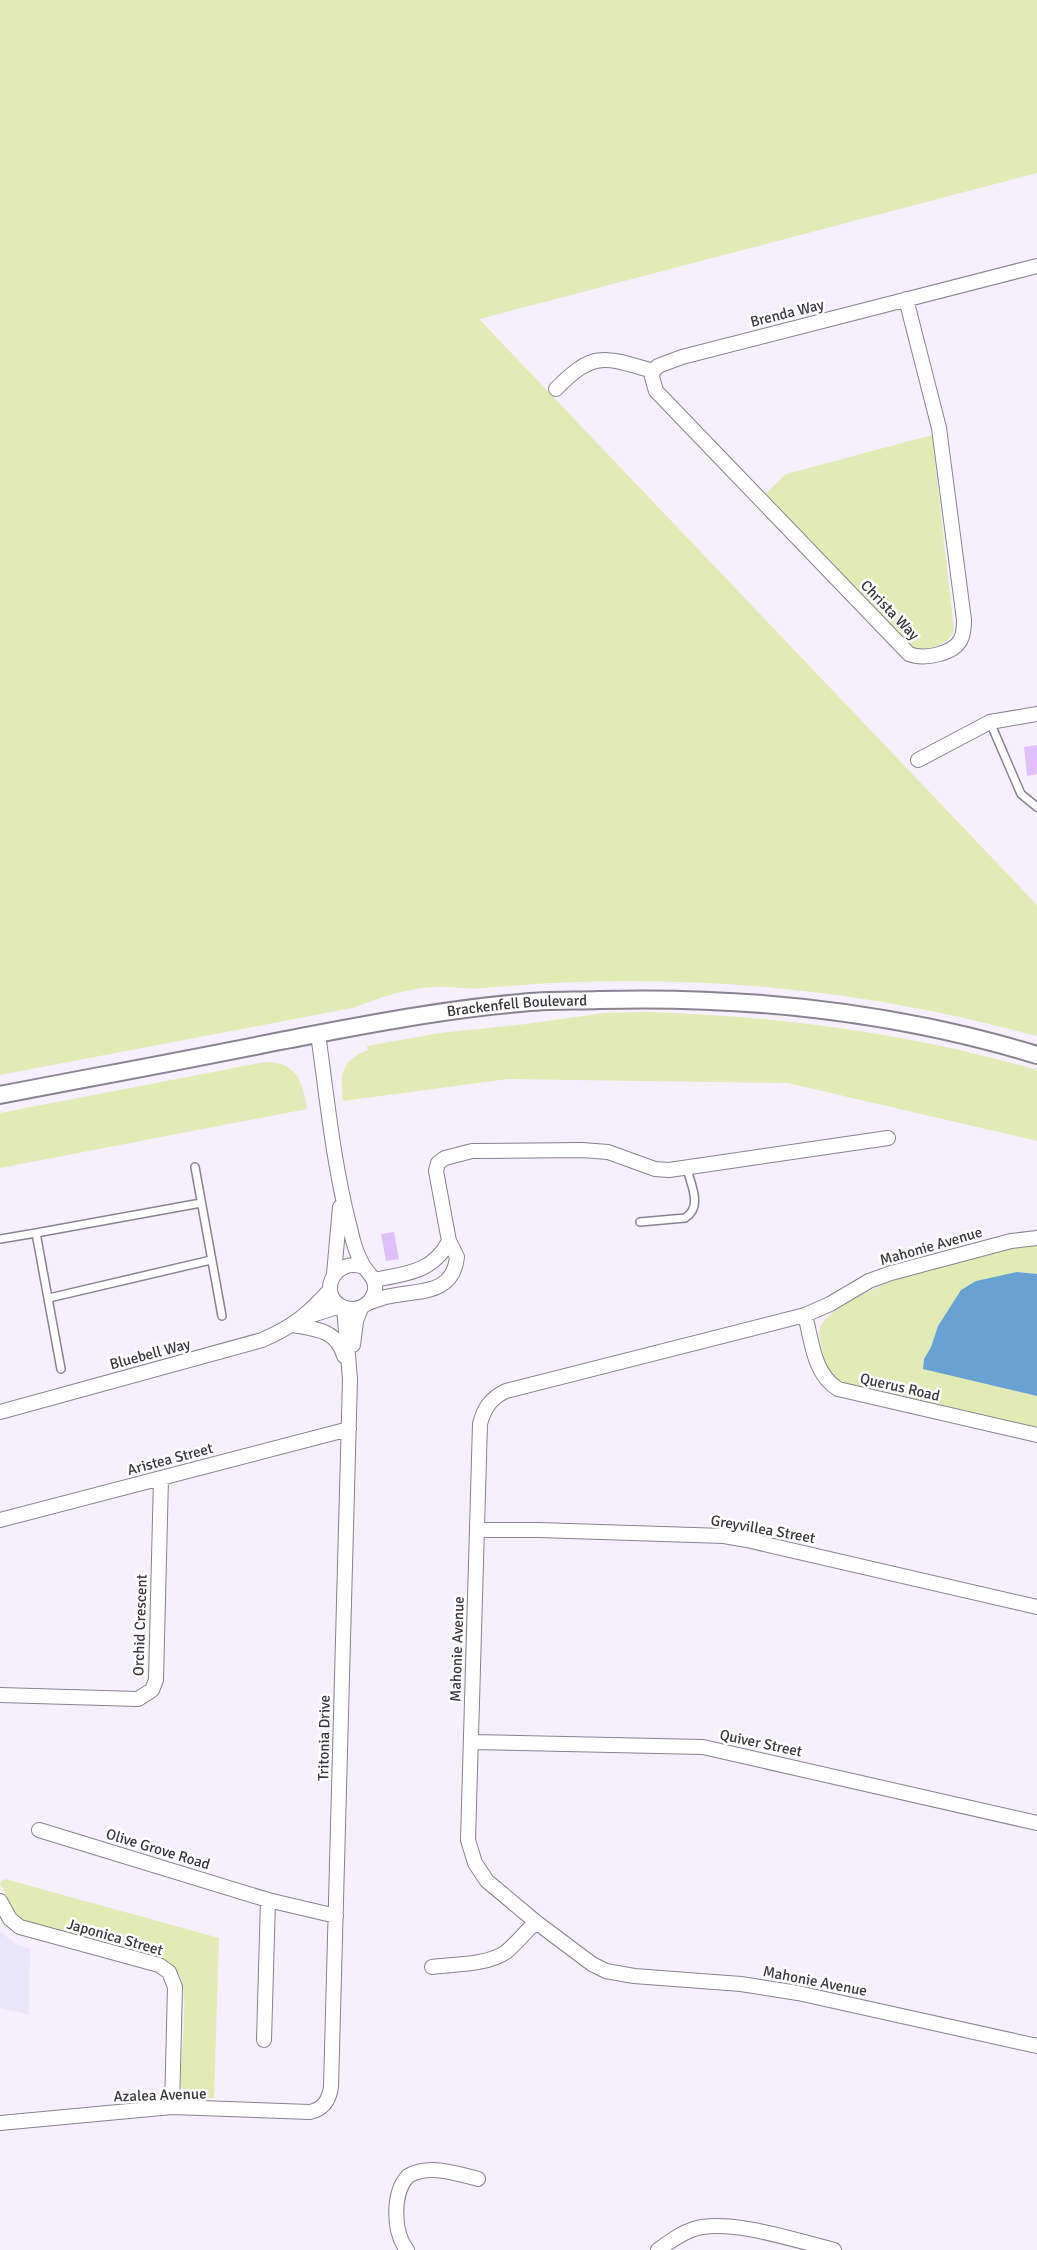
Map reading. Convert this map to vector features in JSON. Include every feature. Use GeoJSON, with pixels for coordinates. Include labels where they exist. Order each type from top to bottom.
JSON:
{"type":"FeatureCollection","features":[{"type":"Feature","properties":{"kind":"street","name":"Brenda Way"},"geometry":{"type":"LineString","coordinates":[[653,370],[682,357],[1037,266]]}},
{"type":"Feature","properties":{"kind":"street","name":"Christa Way"},"geometry":{"type":"LineString","coordinates":[[653,370],[652,377],[656,391],[909,654],[918,658],[948,651],[958,645],[963,637],[964,620],[939,428],[906,299]]}},
{"type":"Feature","properties":{"kind":"street"},"geometry":{"type":"LineString","coordinates":[[556,389],[574,370],[601,359],[653,370]]}},
{"type":"Feature","properties":{"kind":"street"},"geometry":{"type":"LineString","coordinates":[[918,760],[990,722],[1037,714]]}},
{"type":"Feature","properties":{"kind":"street","name":"Brackenfell Boulevard"},"geometry":{"type":"LineString","coordinates":[[0,1095],[441,1012],[522,1002],[668,999],[786,1005],[943,1031],[1037,1055]]}},
{"type":"Feature","properties":{"kind":"street"},"geometry":{"type":"LineString","coordinates":[[318,1034],[341,1193],[356,1248],[364,1267],[374,1280],[373,1296],[365,1305]]}},
{"type":"Feature","properties":{"kind":"street"},"geometry":{"type":"LineString","coordinates":[[298,1321],[342,1307],[353,1309],[390,1296],[441,1286],[452,1273],[456,1261],[455,1251],[449,1240],[436,1171],[438,1163],[445,1158],[472,1151],[582,1150],[608,1152],[655,1169],[687,1169],[888,1138]]}},
{"type":"Feature","properties":{"kind":"street"},"geometry":{"type":"LineString","coordinates":[[298,1321],[330,1290],[338,1253],[341,1193]]}},
{"type":"Feature","properties":{"kind":"street","name":"Mahonie Avenue"},"geometry":{"type":"LineString","coordinates":[[1037,1238],[1011,1241],[891,1273],[869,1281],[830,1304],[805,1315],[499,1395],[487,1406],[480,1424],[468,1840],[475,1863],[487,1881],[592,1964],[618,1975],[741,1984],[798,1993],[1037,2046]]}},
{"type":"Feature","properties":{"kind":"street"},"geometry":{"type":"LineString","coordinates":[[374,1280],[411,1273],[427,1267],[440,1256],[449,1240]]}},
{"type":"Feature","properties":{"kind":"street"},"geometry":{"type":"LineString","coordinates":[[334,1274],[348,1264],[364,1267]]}},
{"type":"Feature","properties":{"kind":"street"},"geometry":{"type":"LineString","coordinates":[[330,1290],[334,1299],[342,1307]]}},
{"type":"Feature","properties":{"kind":"street","name":"Tritonia Drive"},"geometry":{"type":"LineString","coordinates":[[320,2108],[328,2099],[331,2087],[350,1372],[356,1321],[365,1305]]}},
{"type":"Feature","properties":{"kind":"street","name":"Tritonia Drive"},"geometry":{"type":"LineString","coordinates":[[342,1307],[350,1372]]}},
{"type":"Feature","properties":{"kind":"street","name":"Querus Road"},"geometry":{"type":"LineString","coordinates":[[805,1315],[821,1373],[830,1384],[838,1389],[1037,1435]]}},
{"type":"Feature","properties":{"kind":"street"},"geometry":{"type":"LineString","coordinates":[[298,1321],[334,1336],[342,1348],[350,1372]]}},
{"type":"Feature","properties":{"kind":"street","name":"Bluebell Way"},"geometry":{"type":"LineString","coordinates":[[0,1412],[262,1340],[298,1321]]}},
{"type":"Feature","properties":{"kind":"street","name":"Aristea Street"},"geometry":{"type":"LineString","coordinates":[[0,1520],[349,1430]]}},
{"type":"Feature","properties":{"kind":"street","name":"Orchid Crescent"},"geometry":{"type":"LineString","coordinates":[[0,1695],[138,1699],[152,1690],[156,1680],[161,1478]]}},
{"type":"Feature","properties":{"kind":"street","name":"Greyvillea Street"},"geometry":{"type":"LineString","coordinates":[[477,1530],[724,1536],[1037,1607]]}},
{"type":"Feature","properties":{"kind":"street","name":"Quiver Street"},"geometry":{"type":"LineString","coordinates":[[471,1742],[703,1747],[1037,1823]]}},
{"type":"Feature","properties":{"kind":"street","name":"Olive Grove Road"},"geometry":{"type":"LineString","coordinates":[[39,1830],[268,1900],[336,1916]]}},
{"type":"Feature","properties":{"kind":"street"},"geometry":{"type":"LineString","coordinates":[[264,2040],[268,1900]]}},
{"type":"Feature","properties":{"kind":"street","name":"Japonica Street"},"geometry":{"type":"LineString","coordinates":[[0,1901],[10,1919],[20,1927],[159,1965],[169,1972],[175,1988],[172,2107]]}},
{"type":"Feature","properties":{"kind":"street"},"geometry":{"type":"LineString","coordinates":[[432,1967],[498,1956],[512,1946],[536,1922]]}},
{"type":"Feature","properties":{"kind":"street","name":"Azalea Avenue"},"geometry":{"type":"LineString","coordinates":[[0,2123],[172,2107],[304,2112],[320,2108]]}},
{"type":"Feature","properties":{"kind":"street"},"geometry":{"type":"LineString","coordinates":[[407,2250],[400,2240],[397,2229],[398,2193],[408,2176],[420,2171],[444,2171],[478,2179]]}},
{"type":"Feature","properties":{"kind":"street"},"geometry":{"type":"LineString","coordinates":[[658,2250],[693,2229],[731,2226],[834,2250]]}},
{"type":"Feature","properties":{"kind":"lane"},"geometry":{"type":"LineString","coordinates":[[990,722],[1020,794],[1037,807]]}},
{"type":"Feature","properties":{"kind":"lane"},"geometry":{"type":"LineString","coordinates":[[195,1167],[222,1316]]}},
{"type":"Feature","properties":{"kind":"lane"},"geometry":{"type":"LineString","coordinates":[[640,1222],[685,1218],[691,1215],[695,1209],[695,1202],[687,1169]]}},
{"type":"Feature","properties":{"kind":"lane"},"geometry":{"type":"LineString","coordinates":[[0,1239],[201,1203]]}},
{"type":"Feature","properties":{"kind":"lane"},"geometry":{"type":"LineString","coordinates":[[36,1233],[61,1369]]}},
{"type":"Feature","properties":{"kind":"lane"},"geometry":{"type":"LineString","coordinates":[[49,1298],[211,1260]]}},
{"type":"Feature","properties":{"kind":"shaded area"},"geometry":{"type":"Polygon","coordinates":[[[0,1932],[18,1945],[30,1949],[29,2015],[0,2008],[0,1932]]]}},
{"type":"Feature","properties":{"kind":"green space"},"geometry":{"type":"Polygon","coordinates":[[[0,0],[1037,0],[1037,173],[479,319],[1037,905],[1037,1036],[901,1005],[763,987],[693,982],[624,981],[477,988],[435,987],[403,991],[352,1008],[0,1075],[0,0]]]}},
{"type":"Feature","properties":{"kind":"green space"},"geometry":{"type":"Polygon","coordinates":[[[932,435],[954,630],[945,642],[921,650],[909,645],[765,494],[786,474],[932,435]]]}},
{"type":"Feature","properties":{"kind":"green space"},"geometry":{"type":"Polygon","coordinates":[[[646,1012],[794,1022],[892,1036],[1037,1070],[1037,1141],[788,1083],[508,1079],[343,1101],[342,1076],[344,1070],[352,1059],[368,1050],[367,1046],[440,1033],[604,1013],[646,1012]]]}},
{"type":"Feature","properties":{"kind":"green space"},"geometry":{"type":"Polygon","coordinates":[[[265,1062],[284,1066],[296,1075],[303,1090],[307,1109],[0,1168],[0,1113],[265,1062]]]}},
{"type":"Feature","properties":{"kind":"green space"},"geometry":{"type":"Polygon","coordinates":[[[1037,1244],[1037,1274],[1017,1272],[938,1326],[924,1359],[923,1368],[1037,1396],[1037,1427],[847,1384],[837,1379],[828,1368],[820,1343],[820,1329],[826,1319],[845,1304],[903,1277],[1021,1246],[1037,1244]]]}},
{"type":"Feature","properties":{"kind":"green space"},"geometry":{"type":"Polygon","coordinates":[[[5,1879],[219,1938],[214,2098],[191,2096],[181,2086],[184,1997],[183,1985],[175,1968],[163,1959],[25,1921],[15,1913],[0,1883],[5,1879]]]}},
{"type":"Feature","properties":{"kind":"water"},"geometry":{"type":"Polygon","coordinates":[[[1017,1272],[1037,1274],[1037,1396],[923,1369],[924,1359],[938,1326],[961,1290],[976,1281],[1017,1272]]]}},
{"type":"Feature","properties":{"kind":"building"},"geometry":{"type":"Polygon","coordinates":[[[1037,745],[1037,774],[1027,776],[1024,747],[1037,745]]]}},
{"type":"Feature","properties":{"kind":"building"},"geometry":{"type":"Polygon","coordinates":[[[394,1232],[399,1259],[386,1261],[381,1234],[394,1232]]]}}]}
